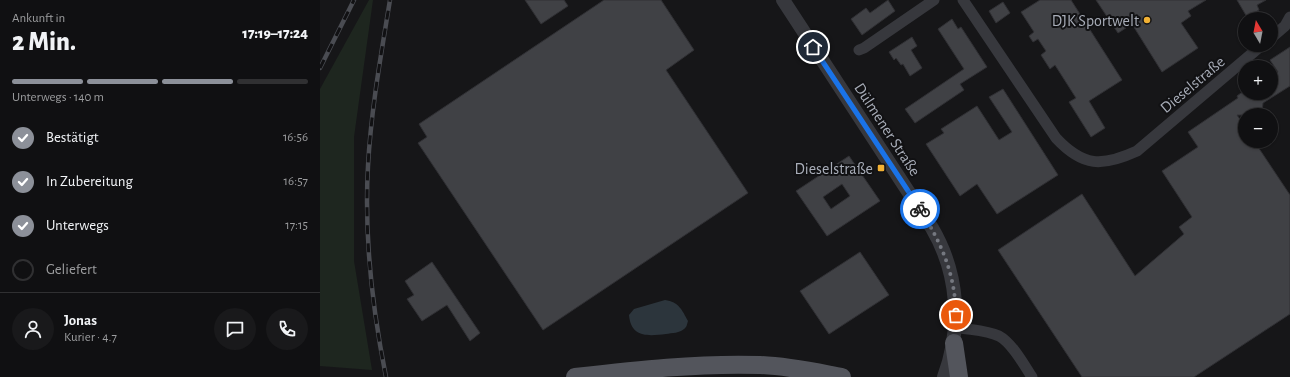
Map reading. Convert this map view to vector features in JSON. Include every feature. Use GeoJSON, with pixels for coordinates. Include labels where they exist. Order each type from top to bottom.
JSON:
{"type":"FeatureCollection","features":[{"type":"Feature","properties":{"kind":"main road"},"geometry":{"type":"LineString","coordinates":[[955,335],[959,377]]}},
{"type":"Feature","properties":{"kind":"main road"},"geometry":{"type":"LineString","coordinates":[[575,377],[674,367],[762,365],[842,377]]}},
{"type":"Feature","properties":{"kind":"street","name":"Dülmener Straße"},"geometry":{"type":"LineString","coordinates":[[783,0],[937,236],[945,255],[952,280],[956,304],[955,335],[944,377]]}},
{"type":"Feature","properties":{"kind":"street"},"geometry":{"type":"LineString","coordinates":[[859,50],[934,0]]}},
{"type":"Feature","properties":{"kind":"street","name":"Dieselstraße"},"geometry":{"type":"LineString","coordinates":[[963,0],[1056,138],[1068,150],[1079,157],[1093,162],[1120,159],[1137,151],[1254,52]]}},
{"type":"Feature","properties":{"kind":"street"},"geometry":{"type":"LineString","coordinates":[[1278,32],[1285,26],[1290,17]]}},
{"type":"Feature","properties":{"kind":"street"},"geometry":{"type":"LineString","coordinates":[[955,335],[989,332],[1000,337],[1011,347],[1032,377]]}},
{"type":"Feature","properties":{"kind":"shaded area"},"geometry":{"type":"Polygon","coordinates":[[[369,0],[373,0],[354,137],[354,261],[372,370],[320,366],[320,89],[369,0]]]}},
{"type":"Feature","properties":{"kind":"shaded area"},"geometry":{"type":"Polygon","coordinates":[[[665,300],[674,303],[682,310],[688,321],[685,328],[676,333],[647,335],[637,332],[633,328],[630,323],[629,315],[634,309],[665,300]]]}},
{"type":"Feature","properties":{"kind":"building"},"geometry":{"type":"Polygon","coordinates":[[[525,0],[564,0],[568,6],[541,24],[525,0]]]}},
{"type":"Feature","properties":{"kind":"building"},"geometry":{"type":"Polygon","coordinates":[[[604,0],[661,0],[694,50],[666,70],[748,193],[543,330],[418,143],[427,137],[419,124],[604,0]]]}},
{"type":"Feature","properties":{"kind":"building"},"geometry":{"type":"Polygon","coordinates":[[[888,0],[895,11],[862,35],[851,19],[866,8],[870,13],[888,0]]]}},
{"type":"Feature","properties":{"kind":"building"},"geometry":{"type":"Polygon","coordinates":[[[1040,0],[1071,0],[1122,80],[1089,101],[1105,128],[1091,137],[1069,102],[1076,98],[1055,65],[1050,69],[1041,55],[1046,51],[1038,39],[1033,42],[1029,36],[1034,32],[1021,12],[1040,0]]]}},
{"type":"Feature","properties":{"kind":"building","name":"DJK Sportwelt"},"geometry":{"type":"Polygon","coordinates":[[[1096,0],[1206,0],[1188,11],[1191,16],[1181,23],[1198,48],[1162,72],[1132,24],[1118,33],[1096,0]]]}},
{"type":"Feature","properties":{"kind":"building"},"geometry":{"type":"Polygon","coordinates":[[[1237,0],[1266,0],[1257,5],[1259,10],[1256,12],[1244,12],[1237,0]]]}},
{"type":"Feature","properties":{"kind":"building"},"geometry":{"type":"Polygon","coordinates":[[[1003,2],[1010,13],[996,23],[989,11],[1003,2]]]}},
{"type":"Feature","properties":{"kind":"building"},"geometry":{"type":"Polygon","coordinates":[[[952,19],[958,29],[961,27],[987,67],[960,84],[964,90],[915,123],[905,109],[964,69],[938,29],[952,19]]]}},
{"type":"Feature","properties":{"kind":"building"},"geometry":{"type":"Polygon","coordinates":[[[912,37],[917,46],[911,50],[922,68],[910,76],[903,64],[901,65],[896,58],[894,60],[889,52],[912,37]]]}},
{"type":"Feature","properties":{"kind":"building"},"geometry":{"type":"Polygon","coordinates":[[[1290,47],[1290,86],[1278,94],[1278,60],[1270,60],[1290,47]]]}},
{"type":"Feature","properties":{"kind":"building"},"geometry":{"type":"Polygon","coordinates":[[[1003,89],[1058,175],[997,214],[977,184],[960,196],[926,144],[944,133],[941,129],[977,106],[999,140],[1012,132],[989,97],[1003,89]]]}},
{"type":"Feature","properties":{"kind":"building"},"geometry":{"type":"Polygon","coordinates":[[[1238,98],[1238,100],[1268,100],[1263,103],[1262,108],[1238,108],[1238,148],[1259,148],[1290,195],[1290,314],[1194,377],[1082,377],[998,250],[1082,194],[1135,276],[1184,234],[1179,227],[1192,217],[1162,171],[1198,147],[1188,132],[1238,98]]]}},
{"type":"Feature","properties":{"kind":"building"},"geometry":{"type":"Polygon","coordinates":[[[849,156],[880,201],[827,236],[796,191],[849,156]],[[842,184],[823,197],[831,209],[850,196],[842,184]]]}},
{"type":"Feature","properties":{"kind":"building"},"geometry":{"type":"Polygon","coordinates":[[[860,252],[889,295],[829,334],[800,291],[860,252]]]}},
{"type":"Feature","properties":{"kind":"building"},"geometry":{"type":"Polygon","coordinates":[[[432,262],[480,333],[470,341],[447,305],[422,321],[407,299],[414,295],[405,281],[432,262]]]}},
{"type":"Feature","properties":{"kind":"railway"},"geometry":{"type":"LineString","coordinates":[[320,68],[354,0]]}},
{"type":"Feature","properties":{"kind":"railway"},"geometry":{"type":"LineString","coordinates":[[386,377],[370,272],[367,193],[369,145],[374,103],[390,0]]}},
{"type":"Feature","properties":{"kind":"way so far"},"geometry":{"type":"LineString","coordinates":[[920,209],[937,236],[945,255],[952,280],[956,304],[956,315]]}},
{"type":"Feature","properties":{"kind":"place","name":"DJK Sportwelt"},"geometry":{"type":"Point","coordinates":[1147,20]}},
{"type":"Feature","properties":{"kind":"place","name":"Dieselstraße"},"geometry":{"type":"Point","coordinates":[881,168]}},
{"type":"Feature","properties":{"kind":"route"},"geometry":{"type":"LineString","coordinates":[[813,47],[920,209]]}}]}
